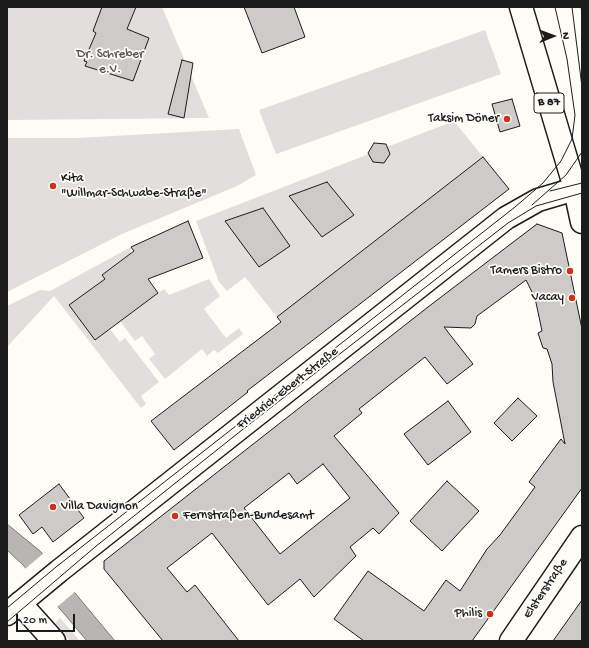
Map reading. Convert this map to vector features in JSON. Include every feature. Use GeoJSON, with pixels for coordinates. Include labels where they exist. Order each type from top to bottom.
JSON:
{"type":"FeatureCollection","features":[{"type":"Feature","properties":{"kind":"main road","name":"B 87"},"geometry":{"type":"LineString","coordinates":[[521,7],[578,188],[582,222]]}},
{"type":"Feature","properties":{"kind":"main road","name":"Friedrich-Ebert-Straße"},"geometry":{"type":"LineString","coordinates":[[14,609],[40,586],[506,218],[538,200],[578,188]]}},
{"type":"Feature","properties":{"kind":"main road","name":"Elsterstraße"},"geometry":{"type":"LineString","coordinates":[[511,641],[582,538]]}},
{"type":"Feature","properties":{"kind":"main road"},"geometry":{"type":"LineString","coordinates":[[14,609],[54,641]]}},
{"type":"Feature","properties":{"kind":"green space","name":"Dr. Schreber e.V."},"geometry":{"type":"Polygon","coordinates":[[[7,7],[162,7],[209,118],[7,120],[7,7]]]}},
{"type":"Feature","properties":{"kind":"green space"},"geometry":{"type":"Polygon","coordinates":[[[485,30],[501,74],[276,154],[259,110],[485,30]]]}},
{"type":"Feature","properties":{"kind":"green space"},"geometry":{"type":"Polygon","coordinates":[[[454,121],[483,157],[277,317],[245,277],[227,291],[219,282],[196,221],[454,121]]]}},
{"type":"Feature","properties":{"kind":"green space"},"geometry":{"type":"Polygon","coordinates":[[[239,129],[256,175],[237,186],[122,234],[7,292],[7,138],[77,138],[239,129]]]}},
{"type":"Feature","properties":{"kind":"green space"},"geometry":{"type":"Polygon","coordinates":[[[131,247],[130,254],[102,275],[105,279],[69,305],[95,340],[110,329],[120,342],[125,338],[159,382],[141,396],[146,404],[141,408],[54,296],[7,347],[7,306],[40,290],[50,291],[131,247]]]}},
{"type":"Feature","properties":{"kind":"green space"},"geometry":{"type":"Polygon","coordinates":[[[209,279],[220,296],[204,309],[226,338],[239,328],[243,334],[218,353],[214,350],[207,356],[202,349],[165,379],[149,359],[155,354],[142,336],[135,341],[120,321],[164,289],[169,295],[209,279]]]}},
{"type":"Feature","properties":{"kind":"green space"},"geometry":{"type":"Polygon","coordinates":[[[60,618],[80,641],[70,641],[55,623],[60,618]]]}},
{"type":"Feature","properties":{"kind":"shaded area"},"geometry":{"type":"Polygon","coordinates":[[[7,524],[40,551],[115,641],[87,641],[23,565],[7,550],[7,524]]]}},
{"type":"Feature","properties":{"kind":"pier"},"geometry":{"type":"Polygon","coordinates":[[[44,553],[76,591],[57,607],[25,569],[44,553]]]}},
{"type":"Feature","properties":{"kind":"building"},"geometry":{"type":"Polygon","coordinates":[[[102,7],[136,7],[127,29],[149,38],[133,81],[85,66],[87,62],[84,61],[96,33],[93,31],[102,7]]]}},
{"type":"Feature","properties":{"kind":"building"},"geometry":{"type":"Polygon","coordinates":[[[244,7],[294,7],[305,37],[262,53],[244,7]]]}},
{"type":"Feature","properties":{"kind":"building"},"geometry":{"type":"Polygon","coordinates":[[[182,60],[193,63],[184,118],[168,114],[182,60]]]}},
{"type":"Feature","properties":{"kind":"building","name":"Taksim Döner"},"geometry":{"type":"Polygon","coordinates":[[[512,99],[520,126],[500,132],[492,104],[512,99]]]}},
{"type":"Feature","properties":{"kind":"building"},"geometry":{"type":"Polygon","coordinates":[[[374,143],[386,144],[390,154],[384,163],[373,162],[368,153],[374,143]]]}},
{"type":"Feature","properties":{"kind":"building"},"geometry":{"type":"Polygon","coordinates":[[[483,157],[509,189],[247,391],[248,392],[174,450],[151,421],[281,322],[277,317],[483,157]]]}},
{"type":"Feature","properties":{"kind":"building"},"geometry":{"type":"Polygon","coordinates":[[[327,182],[354,215],[322,237],[289,196],[327,182]]]}},
{"type":"Feature","properties":{"kind":"building"},"geometry":{"type":"Polygon","coordinates":[[[263,208],[290,246],[259,267],[225,221],[263,208]]]}},
{"type":"Feature","properties":{"kind":"building"},"geometry":{"type":"Polygon","coordinates":[[[188,221],[203,258],[148,279],[158,293],[95,340],[69,305],[105,279],[102,275],[134,251],[131,247],[188,221]]]}},
{"type":"Feature","properties":{"kind":"building"},"geometry":{"type":"Polygon","coordinates":[[[537,224],[562,233],[582,329],[582,488],[472,641],[364,641],[334,619],[368,571],[424,611],[446,580],[460,591],[487,549],[500,535],[535,487],[529,482],[561,439],[565,444],[553,382],[552,364],[547,349],[543,348],[538,333],[542,331],[535,298],[526,280],[477,316],[475,324],[471,328],[444,327],[473,364],[447,384],[425,357],[359,409],[362,413],[334,436],[399,513],[379,534],[373,528],[350,547],[356,556],[314,597],[300,579],[268,605],[212,533],[167,568],[187,592],[195,585],[239,641],[163,641],[104,569],[104,561],[428,307],[537,224]],[[323,464],[297,484],[289,473],[244,508],[280,554],[350,498],[323,464]]]}},
{"type":"Feature","properties":{"kind":"building"},"geometry":{"type":"Polygon","coordinates":[[[518,398],[537,416],[512,441],[494,423],[518,398]]]}},
{"type":"Feature","properties":{"kind":"building"},"geometry":{"type":"Polygon","coordinates":[[[448,401],[471,432],[428,465],[404,434],[448,401]]]}},
{"type":"Feature","properties":{"kind":"building"},"geometry":{"type":"Polygon","coordinates":[[[447,481],[479,511],[442,551],[410,521],[447,481]]]}},
{"type":"Feature","properties":{"kind":"building","name":"Villa Davignon"},"geometry":{"type":"Polygon","coordinates":[[[59,484],[84,518],[53,542],[42,527],[33,534],[19,515],[59,484]]]}},
{"type":"Feature","properties":{"kind":"building"},"geometry":{"type":"Polygon","coordinates":[[[582,600],[582,641],[553,641],[582,600]]]}},
{"type":"Feature","properties":{"kind":"tram line"},"geometry":{"type":"LineString","coordinates":[[7,608],[56,567],[515,207],[543,183],[561,161],[572,139],[575,115],[567,59],[555,7]]}},
{"type":"Feature","properties":{"kind":"tram line"},"geometry":{"type":"LineString","coordinates":[[572,7],[582,87]]}},
{"type":"Feature","properties":{"kind":"tram line"},"geometry":{"type":"LineString","coordinates":[[581,7],[582,13]]}},
{"type":"Feature","properties":{"kind":"tram line"},"geometry":{"type":"LineString","coordinates":[[532,205],[566,175],[582,152]]}},
{"type":"Feature","properties":{"kind":"tram line"},"geometry":{"type":"LineString","coordinates":[[550,191],[582,183]]}},
{"type":"Feature","properties":{"kind":"tram line"},"geometry":{"type":"LineString","coordinates":[[7,622],[95,547],[242,430],[508,223],[536,206],[582,193]]}},
{"type":"Feature","properties":{"kind":"place","name":"Taksim Döner"},"geometry":{"type":"Point","coordinates":[507,119]}},
{"type":"Feature","properties":{"kind":"place","name":"Kita \"Willmar-Schwabe-Straße\""},"geometry":{"type":"Point","coordinates":[53,186]}},
{"type":"Feature","properties":{"kind":"place","name":"Tamers Bistro"},"geometry":{"type":"Point","coordinates":[570,271]}},
{"type":"Feature","properties":{"kind":"place","name":"Vacay"},"geometry":{"type":"Point","coordinates":[572,298]}},
{"type":"Feature","properties":{"kind":"place","name":"Villa Davignon"},"geometry":{"type":"Point","coordinates":[53,507]}},
{"type":"Feature","properties":{"kind":"place","name":"Fernstraßen-Bundesamt"},"geometry":{"type":"Point","coordinates":[175,516]}},
{"type":"Feature","properties":{"kind":"place","name":"Philis"},"geometry":{"type":"Point","coordinates":[490,614]}}]}
